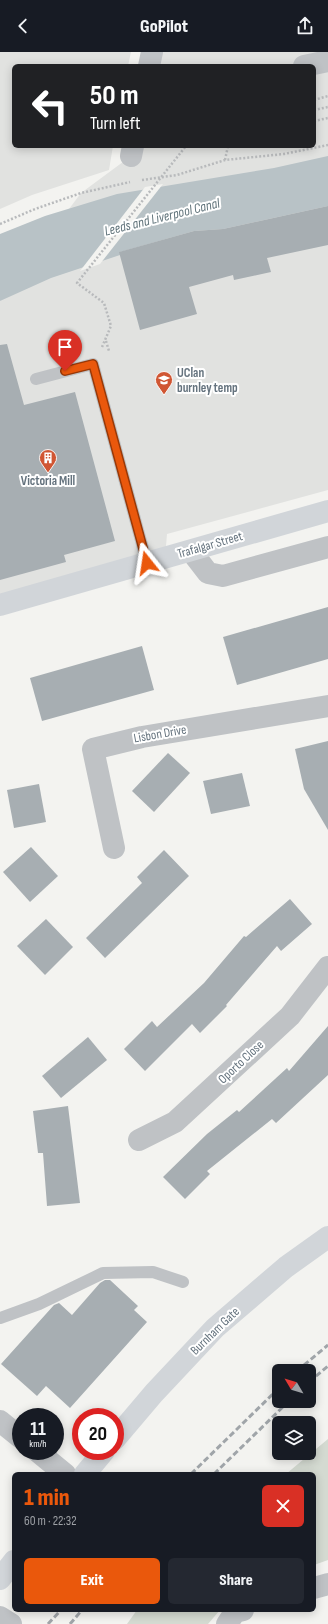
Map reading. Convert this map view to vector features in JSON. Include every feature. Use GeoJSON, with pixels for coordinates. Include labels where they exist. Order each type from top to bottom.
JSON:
{"type":"FeatureCollection","features":[{"type":"Feature","properties":{"kind":"street"},"geometry":{"type":"LineString","coordinates":[[149,64],[152,52]]}},
{"type":"Feature","properties":{"kind":"street"},"geometry":{"type":"LineString","coordinates":[[314,64],[328,61]]}},
{"type":"Feature","properties":{"kind":"street","name":"Trafalgar Street"},"geometry":{"type":"LineString","coordinates":[[0,604],[328,511]]}},
{"type":"Feature","properties":{"kind":"street"},"geometry":{"type":"LineString","coordinates":[[191,551],[208,573],[223,576],[328,547]]}},
{"type":"Feature","properties":{"kind":"street","name":"Lisbon Drive"},"geometry":{"type":"LineString","coordinates":[[114,848],[93,749],[142,737],[328,706]]}},
{"type":"Feature","properties":{"kind":"street","name":"Oporto Close"},"geometry":{"type":"LineString","coordinates":[[139,1140],[175,1122],[181,1117],[290,1016],[328,968]]}},
{"type":"Feature","properties":{"kind":"street","name":"Burnham Gate"},"geometry":{"type":"LineString","coordinates":[[124,1428],[215,1328],[286,1267],[328,1237]]}},
{"type":"Feature","properties":{"kind":"street"},"geometry":{"type":"LineString","coordinates":[[0,1421],[12,1431]]}},
{"type":"Feature","properties":{"kind":"street"},"geometry":{"type":"LineString","coordinates":[[48,1460],[63,1472]]}},
{"type":"Feature","properties":{"kind":"street"},"geometry":{"type":"LineString","coordinates":[[87,1472],[97,1460]]}},
{"type":"Feature","properties":{"kind":"street"},"geometry":{"type":"LineString","coordinates":[[0,1578],[12,1563]]}},
{"type":"Feature","properties":{"kind":"street"},"geometry":{"type":"LineString","coordinates":[[316,1587],[328,1584]]}},
{"type":"Feature","properties":{"kind":"street"},"geometry":{"type":"LineString","coordinates":[[227,1624],[235,1612]]}},
{"type":"Feature","properties":{"kind":"street"},"geometry":{"type":"LineString","coordinates":[[0,1617],[11,1624]]}},
{"type":"Feature","properties":{"kind":"lane"},"geometry":{"type":"LineString","coordinates":[[36,379],[93,364],[147,563]]}},
{"type":"Feature","properties":{"kind":"lane"},"geometry":{"type":"LineString","coordinates":[[0,1318],[39,1304],[104,1273],[153,1272],[183,1282]]}},
{"type":"Feature","properties":{"kind":"path"},"geometry":{"type":"LineString","coordinates":[[316,99],[328,96]]}},
{"type":"Feature","properties":{"kind":"path"},"geometry":{"type":"LineString","coordinates":[[316,110],[328,107]]}},
{"type":"Feature","properties":{"kind":"path"},"geometry":{"type":"LineString","coordinates":[[316,121],[328,118]]}},
{"type":"Feature","properties":{"kind":"path"},"geometry":{"type":"LineString","coordinates":[[316,147],[328,145]]}},
{"type":"Feature","properties":{"kind":"path"},"geometry":{"type":"LineString","coordinates":[[93,364],[106,340],[110,326],[104,303],[77,283],[81,280],[184,148]]}},
{"type":"Feature","properties":{"kind":"path"},"geometry":{"type":"LineString","coordinates":[[225,160],[228,148]]}},
{"type":"Feature","properties":{"kind":"path"},"geometry":{"type":"LineString","coordinates":[[0,224],[81,194],[136,181],[177,175],[225,160],[284,154],[313,148]]}},
{"type":"Feature","properties":{"kind":"shaded area"},"geometry":{"type":"Polygon","coordinates":[[[0,52],[131,52],[128,64],[12,64],[12,148],[113,148],[109,170],[32,195],[0,209],[0,52]]]}},
{"type":"Feature","properties":{"kind":"shaded area","name":"UClan burnley temp"},"geometry":{"type":"Polygon","coordinates":[[[152,52],[328,52],[328,490],[167,534],[165,558],[0,604],[0,301],[81,193],[131,156],[133,148],[316,148],[316,64],[149,64],[152,52]]]}},
{"type":"Feature","properties":{"kind":"shaded area"},"geometry":{"type":"Polygon","coordinates":[[[328,1439],[328,1560],[316,1564],[316,1472],[288,1472],[303,1460],[316,1460],[316,1449],[328,1439]]]}},
{"type":"Feature","properties":{"kind":"shaded area"},"geometry":{"type":"Polygon","coordinates":[[[136,1612],[218,1612],[208,1624],[127,1624],[136,1612]]]}},
{"type":"Feature","properties":{"kind":"water","name":"Leeds and Liverpool Canal"},"geometry":{"type":"Polygon","coordinates":[[[328,156],[328,206],[223,229],[194,231],[120,252],[120,255],[51,278],[0,301],[0,234],[45,216],[117,194],[274,168],[328,156]]]}},
{"type":"Feature","properties":{"kind":"pier"},"geometry":{"type":"Polygon","coordinates":[[[163,184],[100,264],[80,271],[145,187],[163,184]]]}},
{"type":"Feature","properties":{"kind":"building"},"geometry":{"type":"Polygon","coordinates":[[[328,206],[328,245],[267,258],[271,272],[234,280],[233,275],[189,287],[197,314],[140,330],[119,252],[194,231],[223,229],[328,206]]]}},
{"type":"Feature","properties":{"kind":"building","name":"Victoria Mill"},"geometry":{"type":"Polygon","coordinates":[[[7,344],[24,405],[75,392],[115,541],[64,555],[66,562],[0,580],[0,345],[7,344]]]}},
{"type":"Feature","properties":{"kind":"building"},"geometry":{"type":"Polygon","coordinates":[[[328,607],[328,659],[237,685],[223,637],[328,607]]]}},
{"type":"Feature","properties":{"kind":"building"},"geometry":{"type":"Polygon","coordinates":[[[142,646],[154,690],[42,721],[30,678],[142,646]]]}},
{"type":"Feature","properties":{"kind":"building"},"geometry":{"type":"Polygon","coordinates":[[[328,741],[328,830],[304,789],[295,749],[328,741]]]}},
{"type":"Feature","properties":{"kind":"building"},"geometry":{"type":"Polygon","coordinates":[[[168,753],[190,773],[154,812],[132,791],[168,753]]]}},
{"type":"Feature","properties":{"kind":"building"},"geometry":{"type":"Polygon","coordinates":[[[242,773],[250,806],[211,814],[203,781],[242,773]]]}},
{"type":"Feature","properties":{"kind":"building"},"geometry":{"type":"Polygon","coordinates":[[[39,784],[46,822],[14,828],[7,790],[39,784]]]}},
{"type":"Feature","properties":{"kind":"building"},"geometry":{"type":"Polygon","coordinates":[[[31,847],[58,876],[30,902],[3,872],[31,847]]]}},
{"type":"Feature","properties":{"kind":"building"},"geometry":{"type":"Polygon","coordinates":[[[164,850],[189,876],[105,958],[86,938],[142,883],[137,877],[164,850]]]}},
{"type":"Feature","properties":{"kind":"building"},"geometry":{"type":"Polygon","coordinates":[[[290,899],[312,924],[281,951],[277,946],[226,1005],[227,1006],[200,1033],[192,1024],[145,1071],[124,1049],[152,1021],[157,1027],[204,983],[244,936],[246,937],[290,899]]]}},
{"type":"Feature","properties":{"kind":"building"},"geometry":{"type":"Polygon","coordinates":[[[46,919],[73,947],[45,975],[17,946],[46,919]]]}},
{"type":"Feature","properties":{"kind":"building"},"geometry":{"type":"Polygon","coordinates":[[[328,1026],[328,1075],[276,1123],[272,1119],[207,1171],[210,1174],[185,1199],[163,1177],[207,1134],[237,1110],[239,1112],[287,1068],[289,1071],[328,1026]]]}},
{"type":"Feature","properties":{"kind":"building"},"geometry":{"type":"Polygon","coordinates":[[[88,1037],[107,1060],[61,1098],[42,1076],[88,1037]]]}},
{"type":"Feature","properties":{"kind":"building"},"geometry":{"type":"Polygon","coordinates":[[[68,1106],[80,1203],[47,1206],[43,1153],[38,1153],[33,1111],[68,1106]]]}},
{"type":"Feature","properties":{"kind":"building"},"geometry":{"type":"Polygon","coordinates":[[[105,1280],[110,1280],[138,1306],[134,1310],[147,1322],[70,1408],[46,1386],[37,1396],[1,1364],[54,1305],[59,1303],[72,1315],[100,1283],[105,1280]]]}},
{"type":"Feature","properties":{"kind":"railway"},"geometry":{"type":"LineString","coordinates":[[305,1364],[328,1345]]}},
{"type":"Feature","properties":{"kind":"railway"},"geometry":{"type":"LineString","coordinates":[[316,1376],[328,1366]]}},
{"type":"Feature","properties":{"kind":"railway"},"geometry":{"type":"LineString","coordinates":[[193,1472],[272,1395]]}},
{"type":"Feature","properties":{"kind":"railway"},"geometry":{"type":"LineString","coordinates":[[216,1472],[282,1408]]}},
{"type":"Feature","properties":{"kind":"railway"},"geometry":{"type":"LineString","coordinates":[[48,1624],[59,1612]]}},
{"type":"Feature","properties":{"kind":"railway"},"geometry":{"type":"LineString","coordinates":[[70,1624],[80,1612]]}},
{"type":"Feature","properties":{"kind":"place","name":"UClan burnley temp"},"geometry":{"type":"Point","coordinates":[164,395]}},
{"type":"Feature","properties":{"kind":"place","name":"Victoria Mill"},"geometry":{"type":"Point","coordinates":[48,473]}},
{"type":"Feature","properties":{"kind":"route"},"geometry":{"type":"LineString","coordinates":[[65,371],[93,364],[147,563]]}}]}
